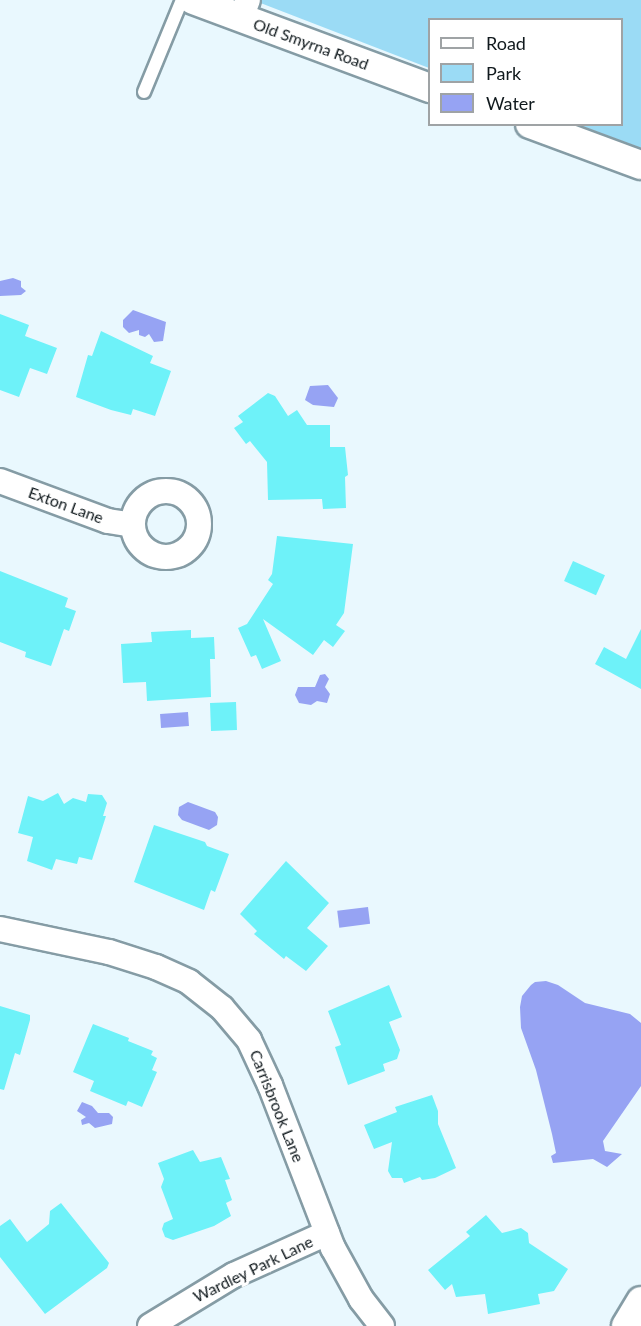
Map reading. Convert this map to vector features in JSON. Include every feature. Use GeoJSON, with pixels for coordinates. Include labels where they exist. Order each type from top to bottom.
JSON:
{"type":"FeatureCollection","features":[{"type":"Feature","properties":{"kind":"street","name":"Old Smyrna Road"},"geometry":{"type":"LineString","coordinates":[[193,0],[244,9],[428,88]]}},
{"type":"Feature","properties":{"kind":"street"},"geometry":{"type":"LineString","coordinates":[[535,126],[641,165]]}},
{"type":"Feature","properties":{"kind":"street","name":"Exton Lane"},"geometry":{"type":"LineString","coordinates":[[0,481],[108,521],[133,525]]}},
{"type":"Feature","properties":{"kind":"street","name":"Carrisbrook Lane"},"geometry":{"type":"LineString","coordinates":[[0,929],[109,952],[156,967],[189,982],[222,1008],[249,1040],[270,1085],[327,1233],[361,1299],[382,1326]]}},
{"type":"Feature","properties":{"kind":"street","name":"Wardley Park Lane"},"geometry":{"type":"LineString","coordinates":[[150,1326],[234,1275],[327,1233]]}},
{"type":"Feature","properties":{"kind":"street"},"geometry":{"type":"LineString","coordinates":[[626,1326],[641,1301]]}},
{"type":"Feature","properties":{"kind":"lane"},"geometry":{"type":"LineString","coordinates":[[144,92],[182,0]]}},
{"type":"Feature","properties":{"kind":"green space"},"geometry":{"type":"Polygon","coordinates":[[[253,0],[641,0],[641,148],[582,126],[623,126],[623,18],[428,18],[428,68],[253,0]]]}},
{"type":"Feature","properties":{"kind":"water"},"geometry":{"type":"Polygon","coordinates":[[[13,278],[21,281],[21,287],[26,291],[21,295],[0,296],[0,281],[13,278]]]}},
{"type":"Feature","properties":{"kind":"water"},"geometry":{"type":"Polygon","coordinates":[[[133,310],[166,322],[163,341],[154,342],[149,334],[145,337],[139,335],[139,330],[129,333],[123,327],[123,320],[133,310]]]}},
{"type":"Feature","properties":{"kind":"water"},"geometry":{"type":"Polygon","coordinates":[[[328,385],[338,398],[334,407],[313,405],[305,400],[310,386],[328,385]]]}},
{"type":"Feature","properties":{"kind":"water"},"geometry":{"type":"Polygon","coordinates":[[[325,674],[329,679],[325,687],[330,694],[327,703],[317,701],[311,705],[299,703],[295,695],[298,687],[315,687],[320,675],[325,674]]]}},
{"type":"Feature","properties":{"kind":"water"},"geometry":{"type":"Polygon","coordinates":[[[188,712],[189,726],[161,728],[160,714],[188,712]]]}},
{"type":"Feature","properties":{"kind":"water"},"geometry":{"type":"Polygon","coordinates":[[[188,802],[215,812],[218,817],[217,825],[209,830],[182,820],[178,815],[179,807],[188,802]]]}},
{"type":"Feature","properties":{"kind":"water"},"geometry":{"type":"Polygon","coordinates":[[[368,907],[370,924],[339,928],[337,911],[368,907]]]}},
{"type":"Feature","properties":{"kind":"water"},"geometry":{"type":"Polygon","coordinates":[[[546,981],[558,985],[585,1003],[630,1014],[641,1023],[641,1086],[603,1141],[605,1151],[622,1154],[607,1167],[593,1159],[553,1163],[551,1156],[556,1153],[552,1134],[536,1070],[521,1028],[520,1007],[522,996],[531,985],[535,982],[546,981]]]}},
{"type":"Feature","properties":{"kind":"water"},"geometry":{"type":"Polygon","coordinates":[[[82,1102],[92,1106],[98,1113],[109,1113],[113,1117],[112,1124],[95,1128],[89,1123],[82,1125],[81,1120],[86,1117],[77,1111],[82,1102]]]}},
{"type":"Feature","properties":{"kind":"building"},"geometry":{"type":"Polygon","coordinates":[[[0,314],[29,325],[25,336],[57,348],[47,374],[30,368],[19,397],[0,390],[0,314]]]}},
{"type":"Feature","properties":{"kind":"building"},"geometry":{"type":"Polygon","coordinates":[[[101,331],[153,356],[150,363],[171,371],[155,416],[133,409],[131,415],[76,397],[88,355],[92,356],[101,331]]]}},
{"type":"Feature","properties":{"kind":"building"},"geometry":{"type":"Polygon","coordinates":[[[268,393],[275,396],[288,416],[297,410],[307,425],[330,425],[330,447],[345,447],[348,475],[345,477],[346,508],[323,509],[322,499],[268,500],[267,462],[250,441],[246,444],[234,428],[243,422],[238,416],[268,393]]]}},
{"type":"Feature","properties":{"kind":"building"},"geometry":{"type":"Polygon","coordinates":[[[277,536],[353,544],[344,613],[336,625],[345,631],[333,647],[324,640],[313,655],[263,619],[281,661],[262,669],[256,655],[251,657],[238,628],[247,624],[273,584],[268,580],[272,574],[277,536]]]}},
{"type":"Feature","properties":{"kind":"building"},"geometry":{"type":"Polygon","coordinates":[[[573,561],[605,575],[596,595],[564,581],[573,561]]]}},
{"type":"Feature","properties":{"kind":"building"},"geometry":{"type":"Polygon","coordinates":[[[0,571],[68,598],[65,607],[76,611],[69,631],[64,629],[51,666],[25,657],[26,652],[0,642],[0,571]]]}},
{"type":"Feature","properties":{"kind":"building"},"geometry":{"type":"Polygon","coordinates":[[[641,629],[641,689],[595,664],[604,647],[626,659],[641,629]]]}},
{"type":"Feature","properties":{"kind":"building"},"geometry":{"type":"Polygon","coordinates":[[[191,630],[191,638],[214,637],[215,659],[210,659],[211,697],[147,701],[146,682],[123,683],[121,644],[152,642],[151,632],[191,630]]]}},
{"type":"Feature","properties":{"kind":"building"},"geometry":{"type":"Polygon","coordinates":[[[236,702],[237,730],[211,731],[210,703],[236,702]]]}},
{"type":"Feature","properties":{"kind":"building"},"geometry":{"type":"Polygon","coordinates":[[[58,793],[64,804],[73,798],[86,802],[88,794],[102,795],[107,803],[103,816],[106,816],[92,860],[79,857],[77,864],[56,859],[52,870],[27,861],[33,837],[18,833],[28,796],[43,801],[58,793]]]}},
{"type":"Feature","properties":{"kind":"building"},"geometry":{"type":"Polygon","coordinates":[[[154,825],[205,842],[207,846],[229,854],[215,892],[211,890],[204,910],[134,882],[154,825]]]}},
{"type":"Feature","properties":{"kind":"building"},"geometry":{"type":"Polygon","coordinates":[[[286,861],[329,903],[307,928],[328,946],[306,971],[286,956],[284,959],[254,934],[257,931],[240,914],[286,861]]]}},
{"type":"Feature","properties":{"kind":"building"},"geometry":{"type":"Polygon","coordinates":[[[389,985],[402,1017],[389,1022],[400,1050],[397,1059],[383,1064],[385,1071],[348,1085],[335,1047],[341,1045],[328,1011],[389,985]]]}},
{"type":"Feature","properties":{"kind":"building"},"geometry":{"type":"Polygon","coordinates":[[[0,1006],[30,1015],[20,1055],[15,1053],[4,1090],[0,1089],[0,1006]]]}},
{"type":"Feature","properties":{"kind":"building"},"geometry":{"type":"Polygon","coordinates":[[[93,1024],[129,1038],[128,1041],[153,1051],[151,1055],[157,1058],[152,1070],[157,1072],[142,1107],[128,1101],[126,1106],[90,1091],[94,1081],[73,1072],[93,1024]]]}},
{"type":"Feature","properties":{"kind":"building"},"geometry":{"type":"Polygon","coordinates":[[[432,1095],[438,1111],[438,1124],[456,1168],[435,1178],[422,1180],[420,1177],[404,1183],[402,1178],[392,1178],[388,1171],[392,1142],[374,1149],[364,1125],[397,1112],[395,1107],[432,1095]]]}},
{"type":"Feature","properties":{"kind":"building"},"geometry":{"type":"Polygon","coordinates":[[[193,1150],[200,1162],[221,1157],[230,1179],[225,1180],[232,1200],[226,1203],[231,1216],[214,1226],[173,1240],[165,1237],[162,1229],[164,1223],[173,1219],[161,1187],[164,1179],[158,1163],[193,1150]]]}},
{"type":"Feature","properties":{"kind":"building"},"geometry":{"type":"Polygon","coordinates":[[[61,1203],[109,1263],[107,1268],[45,1314],[0,1257],[0,1226],[10,1219],[27,1242],[49,1224],[50,1211],[61,1203]]]}},
{"type":"Feature","properties":{"kind":"building"},"geometry":{"type":"Polygon","coordinates":[[[486,1215],[502,1233],[521,1228],[528,1233],[529,1243],[568,1269],[554,1291],[538,1294],[540,1304],[488,1314],[485,1294],[456,1297],[452,1284],[445,1290],[428,1270],[470,1236],[466,1232],[486,1215]]]}}]}
